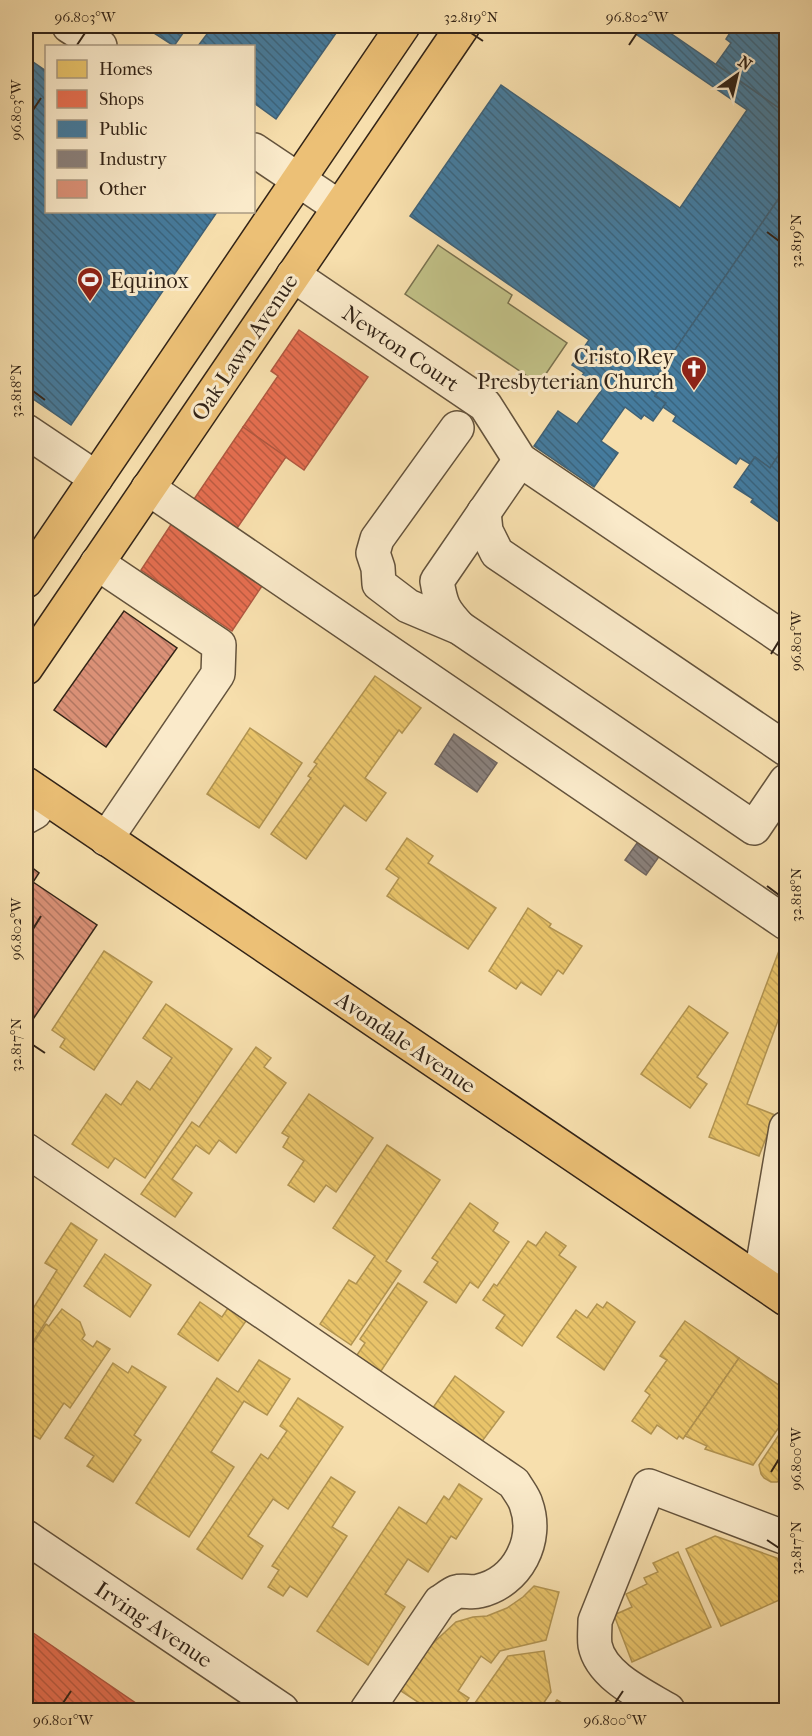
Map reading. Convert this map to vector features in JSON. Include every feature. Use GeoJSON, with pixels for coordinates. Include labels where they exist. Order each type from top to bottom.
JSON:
{"type":"FeatureCollection","features":[{"type":"Feature","properties":{"kind":"main road"},"geometry":{"type":"LineString","coordinates":[[26,581],[403,26]]}},
{"type":"Feature","properties":{"kind":"main road","name":"Oak Lawn Avenue"},"geometry":{"type":"LineString","coordinates":[[26,668],[463,26]]}},
{"type":"Feature","properties":{"kind":"main road"},"geometry":{"type":"LineString","coordinates":[[253,248],[293,275]]}},
{"type":"Feature","properties":{"kind":"main road","name":"Avondale Avenue"},"geometry":{"type":"LineString","coordinates":[[32,799],[106,839],[786,1299]]}},
{"type":"Feature","properties":{"kind":"street"},"geometry":{"type":"LineString","coordinates":[[69,26],[98,45]]}},
{"type":"Feature","properties":{"kind":"street"},"geometry":{"type":"LineString","coordinates":[[255,151],[339,207]]}},
{"type":"Feature","properties":{"kind":"street","name":"Newton Court"},"geometry":{"type":"LineString","coordinates":[[293,275],[485,405],[520,460]]}},
{"type":"Feature","properties":{"kind":"street"},"geometry":{"type":"LineString","coordinates":[[457,428],[377,539],[373,553],[378,568],[379,584],[408,606],[460,628],[754,828],[786,781]]}},
{"type":"Feature","properties":{"kind":"street"},"geometry":{"type":"LineString","coordinates":[[26,431],[96,478]]}},
{"type":"Feature","properties":{"kind":"street"},"geometry":{"type":"LineString","coordinates":[[460,628],[445,612],[440,600],[437,581],[520,460],[786,640]]}},
{"type":"Feature","properties":{"kind":"street"},"geometry":{"type":"LineString","coordinates":[[148,488],[786,923]]}},
{"type":"Feature","properties":{"kind":"street"},"geometry":{"type":"LineString","coordinates":[[484,512],[486,531],[497,553],[786,749]]}},
{"type":"Feature","properties":{"kind":"street"},"geometry":{"type":"LineString","coordinates":[[97,563],[219,645],[218,674],[106,839]]}},
{"type":"Feature","properties":{"kind":"street"},"geometry":{"type":"LineString","coordinates":[[378,568],[397,581],[410,585],[437,581]]}},
{"type":"Feature","properties":{"kind":"street"},"geometry":{"type":"LineString","coordinates":[[760,1281],[786,1128]]}},
{"type":"Feature","properties":{"kind":"street"},"geometry":{"type":"LineString","coordinates":[[26,1150],[514,1484],[526,1503],[531,1525],[528,1547],[517,1568],[500,1582],[479,1591],[456,1592],[440,1602],[367,1710]]}},
{"type":"Feature","properties":{"kind":"street"},"geometry":{"type":"LineString","coordinates":[[668,1710],[615,1677],[599,1659],[595,1644],[595,1621],[649,1486],[786,1538]]}},
{"type":"Feature","properties":{"kind":"street","name":"Irving Avenue"},"geometry":{"type":"LineString","coordinates":[[26,1537],[282,1710]]}},
{"type":"Feature","properties":{"kind":"green space"},"geometry":{"type":"Polygon","coordinates":[[[438,245],[512,295],[508,303],[567,343],[539,384],[405,294],[438,245]]]}},
{"type":"Feature","properties":{"kind":"building: Homes"},"geometry":{"type":"Polygon","coordinates":[[[375,676],[421,708],[402,733],[399,730],[365,778],[386,793],[366,821],[344,805],[306,859],[271,834],[311,778],[308,776],[317,764],[314,762],[375,676]]]}},
{"type":"Feature","properties":{"kind":"building: Homes"},"geometry":{"type":"Polygon","coordinates":[[[250,728],[302,763],[259,828],[207,794],[250,728]]]}},
{"type":"Feature","properties":{"kind":"building: Homes"},"geometry":{"type":"Polygon","coordinates":[[[407,838],[433,856],[428,863],[496,908],[468,949],[387,896],[399,878],[386,869],[407,838]]]}},
{"type":"Feature","properties":{"kind":"building: Homes"},"geometry":{"type":"Polygon","coordinates":[[[528,908],[551,924],[549,927],[582,946],[563,974],[558,970],[541,995],[521,982],[516,989],[489,971],[528,908]]]}},
{"type":"Feature","properties":{"kind":"building: Homes"},"geometry":{"type":"Polygon","coordinates":[[[780,948],[786,951],[786,999],[747,1104],[775,1115],[759,1156],[709,1137],[780,948]]]}},
{"type":"Feature","properties":{"kind":"building: Homes"},"geometry":{"type":"Polygon","coordinates":[[[104,951],[152,982],[94,1070],[60,1047],[65,1039],[52,1030],[104,951]]]}},
{"type":"Feature","properties":{"kind":"building: Homes"},"geometry":{"type":"Polygon","coordinates":[[[166,1004],[232,1049],[145,1178],[115,1158],[108,1168],[72,1144],[106,1094],[121,1105],[137,1081],[150,1090],[172,1058],[143,1038],[166,1004]]]}},
{"type":"Feature","properties":{"kind":"building: Homes"},"geometry":{"type":"Polygon","coordinates":[[[689,1006],[728,1033],[697,1077],[707,1084],[690,1108],[641,1074],[689,1006]]]}},
{"type":"Feature","properties":{"kind":"building: Homes"},"geometry":{"type":"Polygon","coordinates":[[[256,1047],[271,1058],[264,1067],[286,1083],[236,1153],[219,1140],[209,1154],[196,1145],[172,1179],[192,1193],[175,1217],[141,1194],[192,1122],[199,1127],[256,1047]]]}},
{"type":"Feature","properties":{"kind":"building: Homes"},"geometry":{"type":"Polygon","coordinates":[[[309,1094],[373,1138],[336,1192],[326,1185],[314,1202],[288,1185],[304,1161],[283,1147],[289,1137],[282,1133],[309,1094]]]}},
{"type":"Feature","properties":{"kind":"building: Homes"},"geometry":{"type":"Polygon","coordinates":[[[387,1145],[440,1180],[386,1261],[401,1271],[351,1345],[320,1324],[349,1280],[356,1284],[375,1256],[333,1228],[387,1145]]]}},
{"type":"Feature","properties":{"kind":"building: Homes"},"geometry":{"type":"Polygon","coordinates":[[[470,1203],[498,1223],[493,1231],[509,1242],[478,1288],[470,1282],[456,1303],[424,1282],[438,1262],[432,1258],[470,1203]]]}},
{"type":"Feature","properties":{"kind":"building: Homes"},"geometry":{"type":"Polygon","coordinates":[[[71,1223],[97,1240],[33,1342],[26,1337],[26,1320],[57,1270],[45,1263],[71,1223]]]}},
{"type":"Feature","properties":{"kind":"building: Homes"},"geometry":{"type":"Polygon","coordinates":[[[546,1232],[566,1246],[559,1255],[576,1267],[522,1346],[496,1328],[505,1315],[483,1300],[494,1284],[497,1286],[528,1241],[536,1246],[546,1232]]]}},
{"type":"Feature","properties":{"kind":"building: Homes"},"geometry":{"type":"Polygon","coordinates":[[[105,1254],[151,1285],[130,1317],[84,1286],[105,1254]]]}},
{"type":"Feature","properties":{"kind":"building: Homes"},"geometry":{"type":"Polygon","coordinates":[[[398,1283],[427,1302],[379,1374],[355,1358],[365,1343],[360,1339],[398,1283]]]}},
{"type":"Feature","properties":{"kind":"building: Homes"},"geometry":{"type":"Polygon","coordinates":[[[200,1302],[222,1317],[228,1308],[246,1321],[218,1361],[178,1334],[200,1302]]]}},
{"type":"Feature","properties":{"kind":"building: Homes"},"geometry":{"type":"Polygon","coordinates":[[[607,1302],[635,1322],[604,1370],[557,1337],[576,1310],[587,1318],[597,1304],[603,1308],[607,1302]]]}},
{"type":"Feature","properties":{"kind":"building: Homes"},"geometry":{"type":"Polygon","coordinates":[[[62,1309],[80,1322],[85,1335],[82,1339],[93,1347],[97,1341],[110,1349],[70,1408],[64,1403],[40,1439],[26,1431],[26,1354],[46,1324],[49,1326],[62,1309]]]}},
{"type":"Feature","properties":{"kind":"building: Homes"},"geometry":{"type":"Polygon","coordinates":[[[685,1321],[739,1358],[683,1439],[679,1436],[677,1439],[657,1425],[651,1434],[632,1421],[650,1395],[645,1391],[667,1360],[660,1356],[685,1321]]]}},
{"type":"Feature","properties":{"kind":"building: Homes"},"geometry":{"type":"Polygon","coordinates":[[[739,1358],[786,1390],[786,1417],[753,1465],[705,1449],[707,1446],[685,1436],[739,1358]]]}},
{"type":"Feature","properties":{"kind":"building: Homes"},"geometry":{"type":"Polygon","coordinates":[[[259,1360],[290,1379],[267,1415],[244,1401],[211,1452],[234,1467],[189,1537],[136,1503],[217,1378],[238,1392],[259,1360]]]}},
{"type":"Feature","properties":{"kind":"building: Homes"},"geometry":{"type":"Polygon","coordinates":[[[113,1363],[128,1373],[132,1366],[166,1387],[134,1435],[141,1440],[113,1482],[87,1466],[94,1456],[65,1438],[113,1363]]]}},
{"type":"Feature","properties":{"kind":"building: Homes"},"geometry":{"type":"Polygon","coordinates":[[[455,1376],[504,1412],[480,1444],[432,1409],[455,1376]]]}},
{"type":"Feature","properties":{"kind":"building: Homes"},"geometry":{"type":"Polygon","coordinates":[[[298,1398],[343,1427],[288,1509],[273,1499],[248,1536],[263,1546],[242,1579],[197,1549],[261,1454],[268,1459],[287,1431],[280,1426],[298,1398]]]}},
{"type":"Feature","properties":{"kind":"building: Homes"},"geometry":{"type":"Polygon","coordinates":[[[786,1424],[786,1477],[777,1482],[771,1482],[761,1474],[759,1465],[786,1424]]]}},
{"type":"Feature","properties":{"kind":"building: Homes"},"geometry":{"type":"Polygon","coordinates":[[[331,1477],[355,1492],[332,1527],[347,1536],[307,1597],[290,1586],[283,1596],[268,1587],[279,1570],[272,1566],[331,1477]]]}},
{"type":"Feature","properties":{"kind":"building: Homes"},"geometry":{"type":"Polygon","coordinates":[[[459,1484],[482,1499],[456,1539],[451,1536],[428,1572],[408,1559],[385,1594],[405,1607],[368,1665],[317,1631],[399,1507],[426,1524],[444,1496],[449,1500],[459,1484]]]}},
{"type":"Feature","properties":{"kind":"building: Homes"},"geometry":{"type":"Polygon","coordinates":[[[715,1536],[777,1558],[786,1580],[786,1597],[721,1626],[686,1549],[715,1536]]]}},
{"type":"Feature","properties":{"kind":"building: Homes"},"geometry":{"type":"Polygon","coordinates":[[[678,1552],[711,1627],[632,1662],[614,1615],[632,1607],[626,1594],[647,1584],[644,1578],[658,1572],[653,1563],[678,1552]]]}},
{"type":"Feature","properties":{"kind":"building: Homes"},"geometry":{"type":"Polygon","coordinates":[[[534,1586],[559,1592],[546,1640],[500,1651],[491,1663],[481,1656],[458,1691],[469,1698],[461,1710],[430,1710],[398,1689],[430,1646],[456,1622],[487,1616],[507,1608],[534,1586]]]}},
{"type":"Feature","properties":{"kind":"building: Homes"},"geometry":{"type":"Polygon","coordinates":[[[544,1651],[551,1692],[539,1710],[470,1710],[508,1656],[544,1651]]]}},
{"type":"Feature","properties":{"kind":"building: Homes"},"geometry":{"type":"Polygon","coordinates":[[[557,1700],[573,1710],[550,1710],[557,1700]]]}},
{"type":"Feature","properties":{"kind":"building: Shops"},"geometry":{"type":"Polygon","coordinates":[[[299,330],[368,377],[304,470],[243,427],[278,376],[271,371],[299,330]]]}},
{"type":"Feature","properties":{"kind":"building: Shops"},"geometry":{"type":"Polygon","coordinates":[[[243,427],[286,457],[233,534],[190,505],[243,427]]]}},
{"type":"Feature","properties":{"kind":"building: Shops"},"geometry":{"type":"Polygon","coordinates":[[[174,520],[241,564],[238,570],[262,586],[232,631],[141,570],[174,520]]]}},
{"type":"Feature","properties":{"kind":"building: Shops"},"geometry":{"type":"Polygon","coordinates":[[[26,1628],[146,1710],[26,1710],[26,1628]]]}},
{"type":"Feature","properties":{"kind":"building: Public"},"geometry":{"type":"Polygon","coordinates":[[[143,26],[188,26],[172,45],[143,26]]]}},
{"type":"Feature","properties":{"kind":"building: Public"},"geometry":{"type":"Polygon","coordinates":[[[213,26],[341,26],[276,119],[255,104],[255,45],[199,45],[213,26]]]}},
{"type":"Feature","properties":{"kind":"building: Public"},"geometry":{"type":"Polygon","coordinates":[[[624,26],[660,26],[779,108],[786,99],[786,188],[652,383],[660,389],[655,396],[666,403],[653,421],[644,415],[641,419],[625,407],[601,441],[618,453],[594,487],[534,446],[558,411],[577,424],[601,391],[581,377],[584,373],[572,365],[589,340],[410,216],[501,85],[680,208],[747,110],[624,26]]]}},
{"type":"Feature","properties":{"kind":"building: Public"},"geometry":{"type":"Polygon","coordinates":[[[729,26],[786,26],[786,99],[779,108],[716,64],[731,43],[726,39],[733,28],[729,26]]]}},
{"type":"Feature","properties":{"kind":"building: Public","name":"Equinox"},"geometry":{"type":"Polygon","coordinates":[[[26,57],[45,70],[45,213],[216,213],[71,425],[26,394],[26,57]]]}},
{"type":"Feature","properties":{"kind":"building: Public"},"geometry":{"type":"Polygon","coordinates":[[[786,188],[786,444],[770,468],[755,457],[750,464],[740,458],[736,464],[673,421],[676,416],[663,407],[666,403],[655,396],[660,389],[652,383],[786,188]]]}},
{"type":"Feature","properties":{"kind":"building: Public"},"geometry":{"type":"Polygon","coordinates":[[[786,444],[786,527],[751,502],[753,499],[734,487],[755,457],[770,468],[786,444]]]}},
{"type":"Feature","properties":{"kind":"building: Industry"},"geometry":{"type":"Polygon","coordinates":[[[454,734],[497,763],[477,792],[435,764],[454,734]]]}},
{"type":"Feature","properties":{"kind":"building: Industry"},"geometry":{"type":"Polygon","coordinates":[[[642,836],[663,851],[646,875],[625,860],[642,836]]]}},
{"type":"Feature","properties":{"kind":"building: Other"},"geometry":{"type":"Polygon","coordinates":[[[124,611],[177,648],[106,747],[54,710],[124,611]]]}},
{"type":"Feature","properties":{"kind":"building: Other"},"geometry":{"type":"Polygon","coordinates":[[[26,863],[39,873],[26,893],[26,863]]]}},
{"type":"Feature","properties":{"kind":"building: Other"},"geometry":{"type":"Polygon","coordinates":[[[33,882],[97,925],[27,1028],[26,893],[33,882]]]}},
{"type":"Feature","properties":{"kind":"place","name":"Equinox"},"geometry":{"type":"Point","coordinates":[90,303]}},
{"type":"Feature","properties":{"kind":"place","name":"Cristo Rey Presbyterian Church"},"geometry":{"type":"Point","coordinates":[694,392]}}]}
